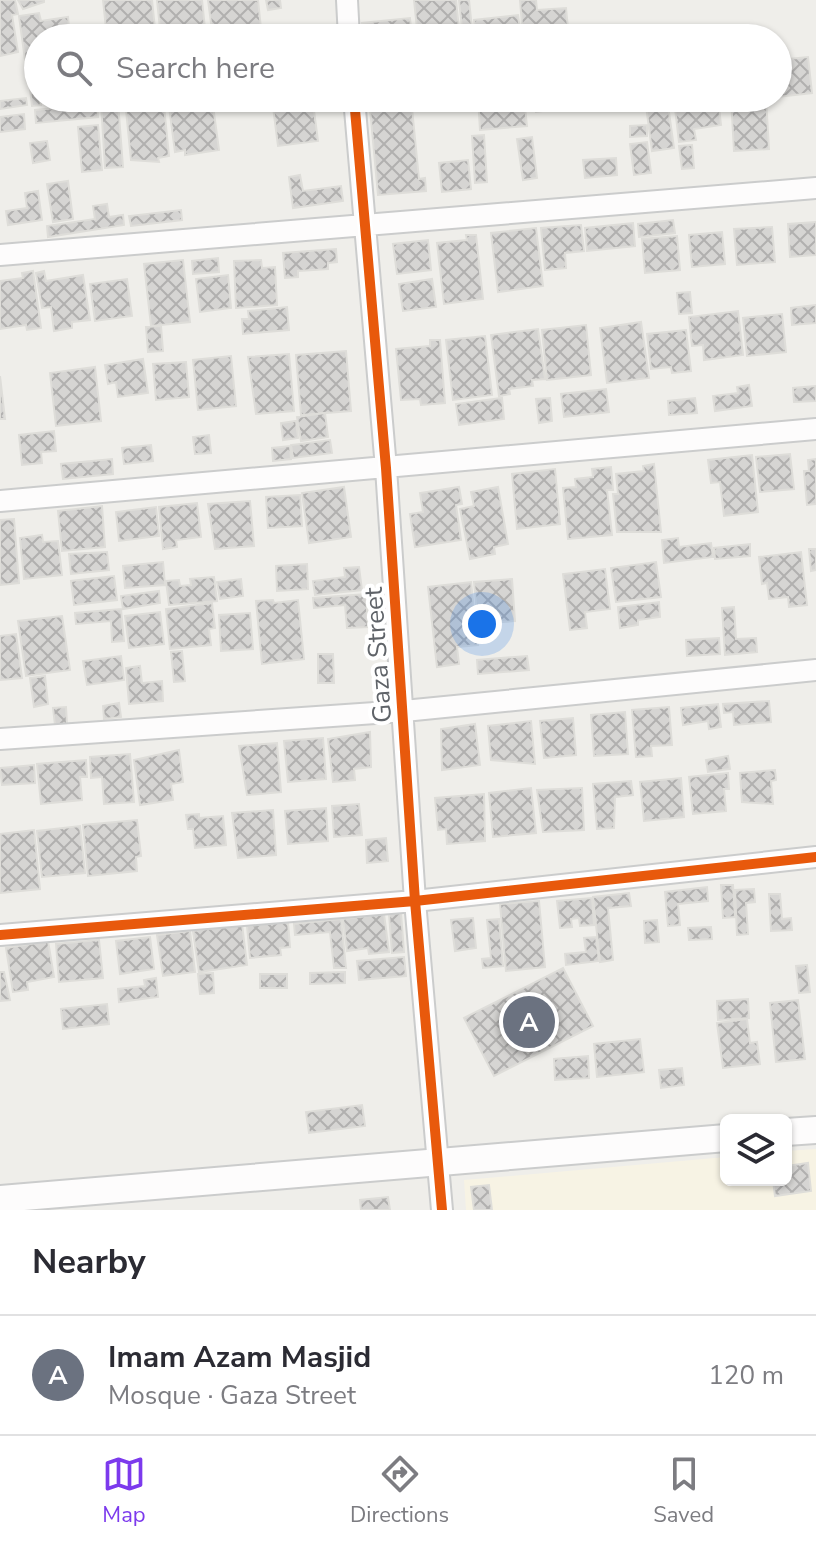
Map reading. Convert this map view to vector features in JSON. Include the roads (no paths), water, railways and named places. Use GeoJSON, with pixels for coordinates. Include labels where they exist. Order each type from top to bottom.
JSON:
{"type":"FeatureCollection","features":[{"type":"Feature","properties":{"kind":"street"},"geometry":{"type":"LineString","coordinates":[[347,0],[348,24]]}},
{"type":"Feature","properties":{"kind":"street","name":"Gaza Street"},"geometry":{"type":"LineString","coordinates":[[355,112],[362,223],[386,468],[415,901],[442,1210]]}},
{"type":"Feature","properties":{"kind":"street"},"geometry":{"type":"LineString","coordinates":[[0,255],[816,188]]}},
{"type":"Feature","properties":{"kind":"street"},"geometry":{"type":"LineString","coordinates":[[0,501],[816,429]]}},
{"type":"Feature","properties":{"kind":"street"},"geometry":{"type":"LineString","coordinates":[[0,739],[404,711],[816,670]]}},
{"type":"Feature","properties":{"kind":"street"},"geometry":{"type":"LineString","coordinates":[[0,935],[415,901],[816,857]]}},
{"type":"Feature","properties":{"kind":"street"},"geometry":{"type":"LineString","coordinates":[[792,1132],[816,1130]]}},
{"type":"Feature","properties":{"kind":"street"},"geometry":{"type":"LineString","coordinates":[[0,1199],[720,1139]]}},
{"type":"Feature","properties":{"kind":"place","name":"Imam Azam Masjid"},"geometry":{"type":"Point","coordinates":[529,1022]}}]}
